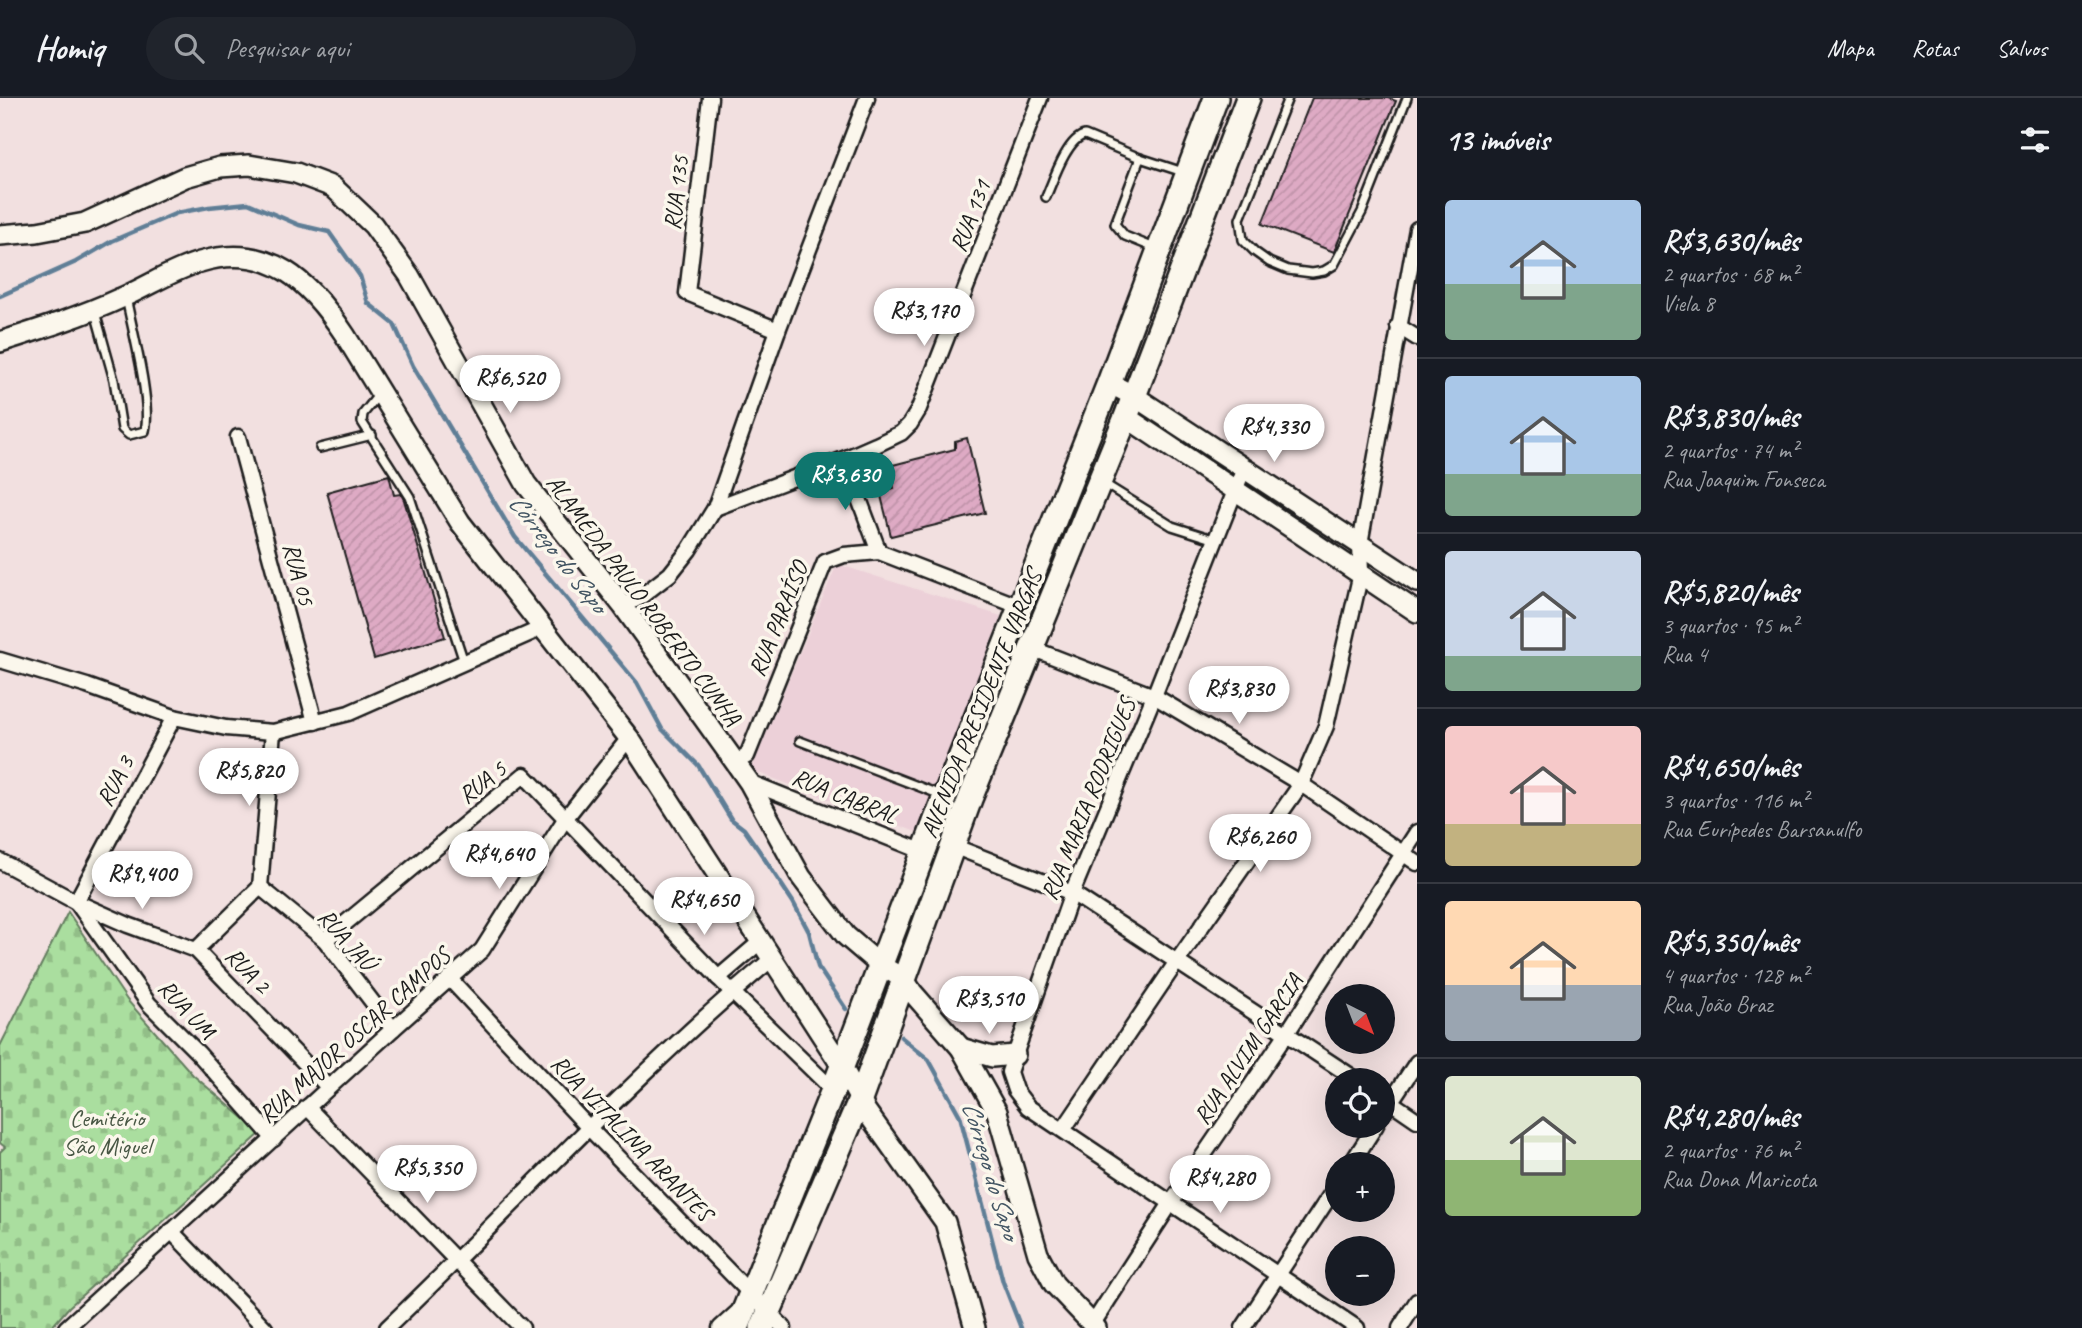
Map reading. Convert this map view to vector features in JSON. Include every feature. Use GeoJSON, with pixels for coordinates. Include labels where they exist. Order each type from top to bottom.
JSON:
{"type":"FeatureCollection","features":[{"type":"Feature","properties":{"kind":"main road","name":"AVENIDA PRESIDENTE VARGAS"},"geometry":{"type":"LineString","coordinates":[[762,1313],[841,1065],[1109,383],[1216,98]]}},
{"type":"Feature","properties":{"kind":"main road","name":"AVENIDA PRESIDENTE VARGAS"},"geometry":{"type":"LineString","coordinates":[[737,1328],[762,1313],[860,1100],[953,846],[1126,418],[1248,98]]}},
{"type":"Feature","properties":{"kind":"street","name":"RUA 135"},"geometry":{"type":"LineString","coordinates":[[710,98],[687,293],[778,330]]}},
{"type":"Feature","properties":{"kind":"street"},"geometry":{"type":"LineString","coordinates":[[623,606],[639,598],[670,574],[689,550],[715,508],[778,330],[867,98]]}},
{"type":"Feature","properties":{"kind":"street","name":"RUA 131"},"geometry":{"type":"LineString","coordinates":[[715,508],[844,459],[901,433],[910,424],[918,411],[1040,98]]}},
{"type":"Feature","properties":{"kind":"street","name":"ALAMEDA PAULO ROBERTO CUNHA"},"geometry":{"type":"LineString","coordinates":[[0,235],[37,232],[85,223],[185,177],[220,167],[249,165],[296,173],[332,187],[373,225],[409,275],[526,484],[623,606],[735,761],[801,877],[846,936],[880,965],[904,979],[912,992],[961,1048],[997,1112],[1038,1254],[1054,1284],[1094,1326]]}},
{"type":"Feature","properties":{"kind":"street"},"geometry":{"type":"LineString","coordinates":[[1063,1130],[1301,785],[1326,726],[1361,573],[1360,544],[1417,229]]}},
{"type":"Feature","properties":{"kind":"street"},"geometry":{"type":"LineString","coordinates":[[0,342],[95,310],[198,262],[224,257],[255,259],[281,268],[304,284],[325,305],[460,522],[629,738],[841,1065],[860,1100],[945,1222],[975,1328]]}},
{"type":"Feature","properties":{"kind":"street"},"geometry":{"type":"LineString","coordinates":[[1398,326],[1417,338]]}},
{"type":"Feature","properties":{"kind":"street"},"geometry":{"type":"LineString","coordinates":[[1109,383],[1134,396],[1417,582]]}},
{"type":"Feature","properties":{"kind":"street"},"geometry":{"type":"LineString","coordinates":[[1126,418],[1417,612]]}},
{"type":"Feature","properties":{"kind":"street","name":"RUA 05"},"geometry":{"type":"LineString","coordinates":[[238,437],[315,722]]}},
{"type":"Feature","properties":{"kind":"street"},"geometry":{"type":"LineString","coordinates":[[844,459],[879,552]]}},
{"type":"Feature","properties":{"kind":"street","name":"RUA MARIA RODRIGUES"},"geometry":{"type":"LineString","coordinates":[[1244,468],[1237,491],[1072,893],[1009,1073],[1015,1090],[1028,1107],[1357,1328]]}},
{"type":"Feature","properties":{"kind":"street","name":"RUA PARAÍSO"},"geometry":{"type":"LineString","coordinates":[[735,761],[747,756],[825,562],[844,555],[879,552],[1021,607]]}},
{"type":"Feature","properties":{"kind":"street"},"geometry":{"type":"LineString","coordinates":[[0,660],[87,686],[174,718],[226,728],[273,732],[349,713],[542,628]]}},
{"type":"Feature","properties":{"kind":"street"},"geometry":{"type":"LineString","coordinates":[[1031,648],[1154,696],[1301,785],[1417,863]]}},
{"type":"Feature","properties":{"kind":"street","name":"RUA 3"},"geometry":{"type":"LineString","coordinates":[[76,902],[174,718]]}},
{"type":"Feature","properties":{"kind":"street"},"geometry":{"type":"LineString","coordinates":[[196,950],[260,887],[273,732]]}},
{"type":"Feature","properties":{"kind":"street","name":"RUA MAJOR OSCAR CAMPOS"},"geometry":{"type":"LineString","coordinates":[[66,1328],[275,1139],[328,1087],[482,950],[565,819],[629,738]]}},
{"type":"Feature","properties":{"kind":"street","name":"RUA 5"},"geometry":{"type":"LineString","coordinates":[[325,940],[524,775],[565,819]]}},
{"type":"Feature","properties":{"kind":"street","name":"RUA CABRAL"},"geometry":{"type":"LineString","coordinates":[[749,782],[924,852]]}},
{"type":"Feature","properties":{"kind":"street"},"geometry":{"type":"LineString","coordinates":[[565,819],[732,992],[834,1090]]}},
{"type":"Feature","properties":{"kind":"street","name":"RUA ALVIM GARCIA"},"geometry":{"type":"LineString","coordinates":[[1094,1326],[1171,1203],[1287,1033],[1417,832]]}},
{"type":"Feature","properties":{"kind":"street"},"geometry":{"type":"LineString","coordinates":[[953,846],[1072,893],[1339,1068]]}},
{"type":"Feature","properties":{"kind":"street","name":"RUA 2"},"geometry":{"type":"LineString","coordinates":[[0,861],[76,902],[196,950],[328,1087]]}},
{"type":"Feature","properties":{"kind":"street","name":"RUA JAÚ"},"geometry":{"type":"LineString","coordinates":[[260,887],[325,940],[393,1029]]}},
{"type":"Feature","properties":{"kind":"street","name":"RUA UM"},"geometry":{"type":"LineString","coordinates":[[76,902],[149,1004],[198,1053],[275,1139]]}},
{"type":"Feature","properties":{"kind":"street"},"geometry":{"type":"LineString","coordinates":[[719,978],[766,950]]}},
{"type":"Feature","properties":{"kind":"street"},"geometry":{"type":"LineString","coordinates":[[387,1328],[589,1128],[732,992],[766,950]]}},
{"type":"Feature","properties":{"kind":"street","name":"RUA VITALINA ARANTES"},"geometry":{"type":"LineString","coordinates":[[449,978],[762,1313]]}},
{"type":"Feature","properties":{"kind":"street"},"geometry":{"type":"LineString","coordinates":[[961,1048],[992,1057],[1015,1055]]}},
{"type":"Feature","properties":{"kind":"street"},"geometry":{"type":"LineString","coordinates":[[1395,1089],[1417,1062]]}},
{"type":"Feature","properties":{"kind":"street"},"geometry":{"type":"LineString","coordinates":[[1395,1105],[1417,1120]]}},
{"type":"Feature","properties":{"kind":"street"},"geometry":{"type":"LineString","coordinates":[[307,1107],[522,1328]]}},
{"type":"Feature","properties":{"kind":"street"},"geometry":{"type":"LineString","coordinates":[[1243,1328],[1325,1204]]}},
{"type":"Feature","properties":{"kind":"street"},"geometry":{"type":"LineString","coordinates":[[172,1231],[265,1328]]}},
{"type":"Feature","properties":{"kind":"street"},"geometry":{"type":"LineString","coordinates":[[1400,1328],[1417,1301]]}},
{"type":"Feature","properties":{"kind":"street"},"geometry":{"type":"LineString","coordinates":[[720,1328],[762,1313]]}},
{"type":"Feature","properties":{"kind":"lane"},"geometry":{"type":"LineString","coordinates":[[1288,98],[1247,198],[1240,219],[1241,229],[1243,240],[1269,262],[1288,270],[1312,273],[1324,271],[1334,265],[1345,248],[1407,98]]}},
{"type":"Feature","properties":{"kind":"lane"},"geometry":{"type":"LineString","coordinates":[[1046,197],[1069,146],[1079,136],[1085,135],[1140,158],[1187,173]]}},
{"type":"Feature","properties":{"kind":"lane"},"geometry":{"type":"LineString","coordinates":[[1140,158],[1115,223],[1125,236],[1158,249]]}},
{"type":"Feature","properties":{"kind":"lane"},"geometry":{"type":"LineString","coordinates":[[95,310],[114,380],[122,429],[129,435],[145,431],[148,421],[144,389],[126,296]]}},
{"type":"Feature","properties":{"kind":"lane"},"geometry":{"type":"LineString","coordinates":[[379,393],[363,414],[364,427],[372,435],[410,496],[464,663]]}},
{"type":"Feature","properties":{"kind":"lane"},"geometry":{"type":"LineString","coordinates":[[320,448],[372,435]]}},
{"type":"Feature","properties":{"kind":"lane"},"geometry":{"type":"LineString","coordinates":[[1100,481],[1172,526],[1216,540]]}},
{"type":"Feature","properties":{"kind":"lane"},"geometry":{"type":"LineString","coordinates":[[800,740],[945,796]]}},
{"type":"Feature","properties":{"kind":"shaded area"},"geometry":{"type":"Polygon","coordinates":[[[837,564],[1001,616],[919,833],[751,770],[837,564]]]}},
{"type":"Feature","properties":{"kind":"green space","name":"Cemitério São Miguel"},"geometry":{"type":"Polygon","coordinates":[[[68,912],[127,1000],[193,1075],[261,1133],[69,1307],[51,1328],[0,1328],[0,1152],[5,1147],[0,1143],[0,1046],[68,912]]]}},
{"type":"Feature","properties":{"kind":"building"},"geometry":{"type":"Polygon","coordinates":[[[1312,98],[1388,98],[1396,101],[1334,252],[1262,224],[1312,98]]]}},
{"type":"Feature","properties":{"kind":"building"},"geometry":{"type":"Polygon","coordinates":[[[967,438],[985,513],[891,536],[880,492],[894,488],[889,466],[955,449],[955,441],[967,438]]]}},
{"type":"Feature","properties":{"kind":"building"},"geometry":{"type":"Polygon","coordinates":[[[389,475],[394,495],[401,494],[404,500],[445,637],[374,659],[327,492],[389,475]]]}},
{"type":"Feature","properties":{"kind":"waterway","name":"Córrego do Sapo"},"geometry":{"type":"LineString","coordinates":[[0,296],[76,262],[112,241],[177,213],[248,203],[299,225],[329,232],[360,276],[368,303],[394,324],[413,366],[515,537],[637,683],[662,729],[698,765],[731,819],[744,829],[760,852],[793,902],[809,932],[818,967],[846,1009]]}},
{"type":"Feature","properties":{"kind":"waterway","name":"Córrego do Sapo"},"geometry":{"type":"LineString","coordinates":[[901,1037],[929,1060],[960,1116],[1003,1282],[1021,1328]]}}]}
